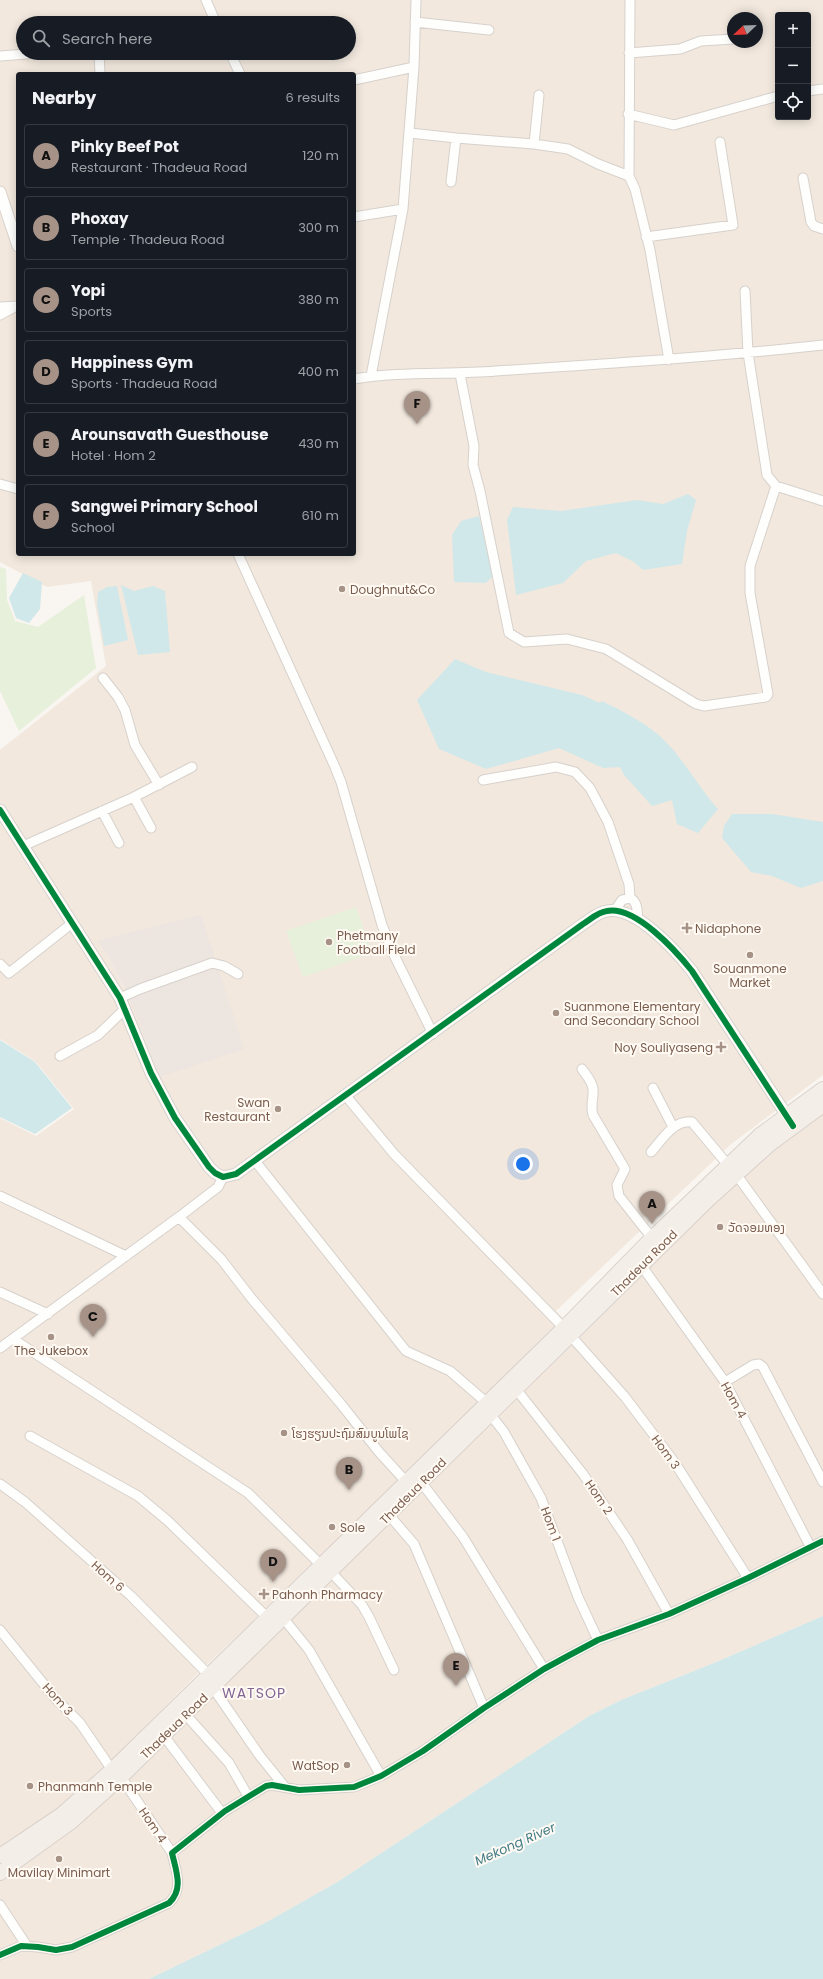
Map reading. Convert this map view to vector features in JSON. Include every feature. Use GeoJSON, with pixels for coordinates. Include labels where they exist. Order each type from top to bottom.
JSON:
{"type":"FeatureCollection","features":[{"type":"Feature","properties":{"kind":"main road","name":"Thadeua Road"},"geometry":{"type":"LineString","coordinates":[[489,1409],[516,1389],[652,1238],[732,1170],[770,1144],[790,1121],[823,1089]]}},
{"type":"Feature","properties":{"kind":"main road","name":"Thadeua Road"},"geometry":{"type":"LineString","coordinates":[[790,1121],[823,1105]]}},
{"type":"Feature","properties":{"kind":"main road","name":"Thadeua Road"},"geometry":{"type":"LineString","coordinates":[[0,1873],[71,1822],[116,1774],[211,1682],[284,1619],[326,1569],[568,1332],[641,1265],[732,1170]]}},
{"type":"Feature","properties":{"kind":"main road","name":"Thadeua Road"},"geometry":{"type":"LineString","coordinates":[[0,1856],[61,1815],[164,1736],[186,1715],[211,1682],[268,1618],[389,1515],[413,1485]]}},
{"type":"Feature","properties":{"kind":"street"},"geometry":{"type":"LineString","coordinates":[[206,0],[213,16]]}},
{"type":"Feature","properties":{"kind":"street"},"geometry":{"type":"LineString","coordinates":[[371,376],[403,209],[410,133],[416,0]]}},
{"type":"Feature","properties":{"kind":"street"},"geometry":{"type":"LineString","coordinates":[[630,0],[628,114],[629,176],[635,189],[650,250],[669,360]]}},
{"type":"Feature","properties":{"kind":"street"},"geometry":{"type":"LineString","coordinates":[[415,22],[489,30]]}},
{"type":"Feature","properties":{"kind":"street"},"geometry":{"type":"LineString","coordinates":[[629,53],[680,49],[701,41],[727,40]]}},
{"type":"Feature","properties":{"kind":"street"},"geometry":{"type":"LineString","coordinates":[[0,56],[16,55]]}},
{"type":"Feature","properties":{"kind":"street"},"geometry":{"type":"LineString","coordinates":[[99,60],[100,72]]}},
{"type":"Feature","properties":{"kind":"street"},"geometry":{"type":"LineString","coordinates":[[233,60],[239,72]]}},
{"type":"Feature","properties":{"kind":"street"},"geometry":{"type":"LineString","coordinates":[[356,80],[414,67]]}},
{"type":"Feature","properties":{"kind":"street"},"geometry":{"type":"LineString","coordinates":[[811,91],[823,89]]}},
{"type":"Feature","properties":{"kind":"street"},"geometry":{"type":"LineString","coordinates":[[534,144],[539,95]]}},
{"type":"Feature","properties":{"kind":"street"},"geometry":{"type":"LineString","coordinates":[[628,114],[674,125],[775,97]]}},
{"type":"Feature","properties":{"kind":"street"},"geometry":{"type":"LineString","coordinates":[[410,133],[534,144],[568,149],[598,164],[629,176]]}},
{"type":"Feature","properties":{"kind":"street"},"geometry":{"type":"LineString","coordinates":[[451,182],[456,138]]}},
{"type":"Feature","properties":{"kind":"street"},"geometry":{"type":"LineString","coordinates":[[646,237],[733,226],[720,142]]}},
{"type":"Feature","properties":{"kind":"street"},"geometry":{"type":"LineString","coordinates":[[803,178],[811,222],[814,226],[823,229]]}},
{"type":"Feature","properties":{"kind":"street"},"geometry":{"type":"LineString","coordinates":[[0,192],[16,240]]}},
{"type":"Feature","properties":{"kind":"street"},"geometry":{"type":"LineString","coordinates":[[356,217],[403,209]]}},
{"type":"Feature","properties":{"kind":"street"},"geometry":{"type":"LineString","coordinates":[[745,290],[748,353],[767,475],[776,486],[823,500]]}},
{"type":"Feature","properties":{"kind":"street"},"geometry":{"type":"LineString","coordinates":[[0,307],[16,307]]}},
{"type":"Feature","properties":{"kind":"street"},"geometry":{"type":"LineString","coordinates":[[0,315],[16,307]]}},
{"type":"Feature","properties":{"kind":"street"},"geometry":{"type":"LineString","coordinates":[[356,379],[371,376],[460,374],[669,360],[823,345]]}},
{"type":"Feature","properties":{"kind":"street"},"geometry":{"type":"LineString","coordinates":[[460,374],[474,446],[473,465],[480,490],[509,633],[524,642],[567,639],[606,649],[696,704],[712,706],[767,696],[750,593],[750,566],[776,486]]}},
{"type":"Feature","properties":{"kind":"street"},"geometry":{"type":"LineString","coordinates":[[0,484],[16,488]]}},
{"type":"Feature","properties":{"kind":"street"},"geometry":{"type":"LineString","coordinates":[[239,556],[335,767],[341,782],[382,925],[398,964],[433,1034]]}},
{"type":"Feature","properties":{"kind":"street"},"geometry":{"type":"LineString","coordinates":[[103,678],[118,697],[125,710],[135,745],[158,785]]}},
{"type":"Feature","properties":{"kind":"street"},"geometry":{"type":"LineString","coordinates":[[23,846],[134,797],[192,767]]}},
{"type":"Feature","properties":{"kind":"street"},"geometry":{"type":"LineString","coordinates":[[483,780],[556,767],[575,772],[590,788],[608,822],[629,884],[630,898],[634,900],[637,907],[638,920]]}},
{"type":"Feature","properties":{"kind":"street"},"geometry":{"type":"LineString","coordinates":[[134,797],[151,828]]}},
{"type":"Feature","properties":{"kind":"street"},"geometry":{"type":"LineString","coordinates":[[0,810],[71,924],[120,998],[151,1073],[175,1118],[209,1167],[223,1177],[236,1174],[255,1161],[601,912],[615,910],[638,920],[674,948],[692,971],[790,1121]]}},
{"type":"Feature","properties":{"kind":"street"},"geometry":{"type":"LineString","coordinates":[[102,811],[119,843]]}},
{"type":"Feature","properties":{"kind":"street"},"geometry":{"type":"LineString","coordinates":[[615,910],[622,900],[630,898]]}},
{"type":"Feature","properties":{"kind":"street"},"geometry":{"type":"LineString","coordinates":[[0,964],[9,974],[71,924]]}},
{"type":"Feature","properties":{"kind":"street"},"geometry":{"type":"LineString","coordinates":[[120,998],[140,989],[212,963],[224,966],[238,974]]}},
{"type":"Feature","properties":{"kind":"street"},"geometry":{"type":"LineString","coordinates":[[60,1056],[98,1035],[125,1009]]}},
{"type":"Feature","properties":{"kind":"street"},"geometry":{"type":"LineString","coordinates":[[582,1069],[591,1081],[593,1090],[591,1110],[593,1115],[625,1169],[616,1185],[619,1196],[652,1238]]}},
{"type":"Feature","properties":{"kind":"street"},"geometry":{"type":"LineString","coordinates":[[653,1088],[673,1127]]}},
{"type":"Feature","properties":{"kind":"street","name":"Hom 3"},"geometry":{"type":"LineString","coordinates":[[346,1096],[395,1155],[568,1332],[625,1397],[675,1463],[748,1578]]}},
{"type":"Feature","properties":{"kind":"street"},"geometry":{"type":"LineString","coordinates":[[651,1152],[673,1127],[686,1122],[692,1122],[732,1170],[820,1282],[823,1294]]}},
{"type":"Feature","properties":{"kind":"street","name":"Hom 1"},"geometry":{"type":"LineString","coordinates":[[255,1161],[406,1351],[450,1371],[489,1409],[504,1432],[541,1498],[578,1597],[598,1640]]}},
{"type":"Feature","properties":{"kind":"street"},"geometry":{"type":"LineString","coordinates":[[223,1177],[218,1187],[179,1217],[48,1314],[4,1344],[248,1493],[326,1569],[366,1611],[394,1670]]}},
{"type":"Feature","properties":{"kind":"street"},"geometry":{"type":"LineString","coordinates":[[0,1196],[126,1256]]}},
{"type":"Feature","properties":{"kind":"street"},"geometry":{"type":"LineString","coordinates":[[179,1217],[221,1259],[252,1299],[341,1404],[379,1452],[463,1537],[544,1669]]}},
{"type":"Feature","properties":{"kind":"street","name":"Hom 4"},"geometry":{"type":"LineString","coordinates":[[641,1265],[725,1382],[810,1546]]}},
{"type":"Feature","properties":{"kind":"street"},"geometry":{"type":"LineString","coordinates":[[0,1292],[48,1314]]}},
{"type":"Feature","properties":{"kind":"street"},"geometry":{"type":"LineString","coordinates":[[725,1382],[753,1365],[759,1364],[763,1367],[823,1482]]}},
{"type":"Feature","properties":{"kind":"street","name":"Hom 2"},"geometry":{"type":"LineString","coordinates":[[516,1389],[583,1474],[627,1539],[669,1614]]}},
{"type":"Feature","properties":{"kind":"street"},"geometry":{"type":"LineString","coordinates":[[30,1436],[138,1496],[168,1521],[268,1618]]}},
{"type":"Feature","properties":{"kind":"street","name":"Hom 6"},"geometry":{"type":"LineString","coordinates":[[0,1484],[25,1502],[131,1596],[211,1682],[260,1756],[285,1786]]}},
{"type":"Feature","properties":{"kind":"street"},"geometry":{"type":"LineString","coordinates":[[389,1515],[414,1544],[484,1708]]}},
{"type":"Feature","properties":{"kind":"street"},"geometry":{"type":"LineString","coordinates":[[0,1955],[21,1946],[56,1950],[72,1947],[169,1902],[174,1897],[178,1885],[172,1853],[222,1813],[266,1786],[285,1786],[299,1790],[354,1787],[381,1776],[450,1734],[484,1708],[544,1669],[598,1640],[669,1614],[748,1578],[810,1546],[823,1541]]}},
{"type":"Feature","properties":{"kind":"street"},"geometry":{"type":"LineString","coordinates":[[284,1619],[309,1650],[381,1776]]}},
{"type":"Feature","properties":{"kind":"street","name":"Hom 3"},"geometry":{"type":"LineString","coordinates":[[0,1630],[55,1698],[80,1723],[116,1774]]}},
{"type":"Feature","properties":{"kind":"street"},"geometry":{"type":"LineString","coordinates":[[186,1715],[229,1763],[248,1796]]}},
{"type":"Feature","properties":{"kind":"street"},"geometry":{"type":"LineString","coordinates":[[164,1736],[222,1813]]}},
{"type":"Feature","properties":{"kind":"street","name":"Hom 4"},"geometry":{"type":"LineString","coordinates":[[116,1774],[172,1853]]}},
{"type":"Feature","properties":{"kind":"street"},"geometry":{"type":"LineString","coordinates":[[0,1905],[27,1946]]}},
{"type":"Feature","properties":{"kind":"shaded area"},"geometry":{"type":"Polygon","coordinates":[[[0,0],[823,0],[823,1075],[730,1145],[556,1311],[563,1318],[316,1561],[200,1671],[107,1765],[59,1808],[0,1849],[0,1118],[36,1136],[74,1109],[36,1062],[0,1039],[0,750],[106,666],[91,581],[47,587],[0,562],[0,0]],[[97,941],[108,955],[128,995],[244,1049],[97,941]]]}},
{"type":"Feature","properties":{"kind":"shaded area"},"geometry":{"type":"Polygon","coordinates":[[[201,915],[244,1049],[160,1077],[128,995],[108,955],[97,941],[201,915]]]}},
{"type":"Feature","properties":{"kind":"shaded area"},"geometry":{"type":"Polygon","coordinates":[[[823,1107],[823,1616],[714,1663],[621,1700],[589,1716],[339,1881],[265,1923],[149,1979],[0,1979],[0,1874],[642,1265],[823,1107]]]}},
{"type":"Feature","properties":{"kind":"green space"},"geometry":{"type":"Polygon","coordinates":[[[0,567],[6,569],[7,600],[15,621],[38,627],[84,595],[96,668],[19,731],[0,691],[0,567]]]}},
{"type":"Feature","properties":{"kind":"green space","name":"Phetmany Football Field"},"geometry":{"type":"Polygon","coordinates":[[[356,907],[372,953],[303,977],[286,931],[356,907]]]}},
{"type":"Feature","properties":{"kind":"water"},"geometry":{"type":"Polygon","coordinates":[[[688,494],[696,500],[687,531],[682,564],[643,570],[634,562],[616,553],[586,561],[563,583],[516,595],[507,520],[513,507],[561,511],[637,500],[663,504],[688,494]]]}},
{"type":"Feature","properties":{"kind":"water"},"geometry":{"type":"Polygon","coordinates":[[[479,516],[493,576],[486,583],[454,582],[452,535],[461,521],[479,516]]]}},
{"type":"Feature","properties":{"kind":"water"},"geometry":{"type":"Polygon","coordinates":[[[23,573],[42,582],[40,609],[29,623],[16,618],[9,598],[23,573]]]}},
{"type":"Feature","properties":{"kind":"water"},"geometry":{"type":"Polygon","coordinates":[[[121,585],[134,591],[153,586],[165,591],[170,652],[138,655],[121,585]]]}},
{"type":"Feature","properties":{"kind":"water"},"geometry":{"type":"Polygon","coordinates":[[[117,586],[128,640],[104,646],[97,605],[98,592],[107,587],[117,586]]]}},
{"type":"Feature","properties":{"kind":"water"},"geometry":{"type":"Polygon","coordinates":[[[455,659],[486,672],[582,695],[600,703],[602,701],[635,718],[665,741],[718,809],[698,833],[677,824],[672,800],[652,806],[624,775],[620,767],[603,768],[559,748],[486,769],[439,749],[417,700],[455,659]]]}},
{"type":"Feature","properties":{"kind":"water"},"geometry":{"type":"Polygon","coordinates":[[[732,814],[772,814],[823,822],[823,881],[801,888],[772,876],[751,872],[722,838],[724,826],[732,814]]]}},
{"type":"Feature","properties":{"kind":"water"},"geometry":{"type":"Polygon","coordinates":[[[0,1040],[35,1062],[72,1108],[35,1134],[0,1117],[0,1040]]]}},
{"type":"Feature","properties":{"kind":"water","name":"Mekong River"},"geometry":{"type":"Polygon","coordinates":[[[823,1616],[823,1979],[149,1979],[265,1923],[339,1881],[589,1716],[621,1700],[714,1663],[823,1616]]]}},
{"type":"Feature","properties":{"kind":"cycle path"},"geometry":{"type":"LineString","coordinates":[[0,810],[120,998],[151,1073],[175,1118],[209,1167],[215,1173],[223,1177],[236,1174],[583,924],[598,914],[607,911],[618,911],[630,915],[666,942],[685,962],[793,1126]]}},
{"type":"Feature","properties":{"kind":"cycle path"},"geometry":{"type":"LineString","coordinates":[[0,1955],[21,1946],[56,1950],[72,1947],[169,1903],[174,1898],[178,1886],[177,1873],[172,1853],[225,1811],[266,1786],[272,1785],[299,1790],[354,1787],[381,1776],[423,1751],[484,1708],[544,1669],[566,1657],[598,1640],[669,1614],[748,1578],[823,1541]]}},
{"type":"Feature","properties":{"kind":"place","name":"Sangwei Primary School"},"geometry":{"type":"Point","coordinates":[417,424]}},
{"type":"Feature","properties":{"kind":"place","name":"Doughnut&Co"},"geometry":{"type":"Point","coordinates":[342,589]}},
{"type":"Feature","properties":{"kind":"place","name":"Nidaphone"},"geometry":{"type":"Point","coordinates":[687,928]}},
{"type":"Feature","properties":{"kind":"place","name":"Phetmany Football Field"},"geometry":{"type":"Point","coordinates":[329,942]}},
{"type":"Feature","properties":{"kind":"place","name":"Souanmone Market"},"geometry":{"type":"Point","coordinates":[750,955]}},
{"type":"Feature","properties":{"kind":"place","name":"Suanmone Elementary and Secondary School"},"geometry":{"type":"Point","coordinates":[556,1013]}},
{"type":"Feature","properties":{"kind":"place","name":"Noy Souliyaseng"},"geometry":{"type":"Point","coordinates":[721,1047]}},
{"type":"Feature","properties":{"kind":"place","name":"Swan Restaurant"},"geometry":{"type":"Point","coordinates":[278,1109]}},
{"type":"Feature","properties":{"kind":"place","name":"Pinky Beef Pot"},"geometry":{"type":"Point","coordinates":[652,1224]}},
{"type":"Feature","properties":{"kind":"place","name":"ວັດຈອມທອງ"},"geometry":{"type":"Point","coordinates":[720,1227]}},
{"type":"Feature","properties":{"kind":"place","name":"The Jukebox"},"geometry":{"type":"Point","coordinates":[51,1337]}},
{"type":"Feature","properties":{"kind":"place","name":"Yopi"},"geometry":{"type":"Point","coordinates":[93,1337]}},
{"type":"Feature","properties":{"kind":"place","name":"ໂຮງຮຽນປະຖົມສົມບູນໂພໄຊ"},"geometry":{"type":"Point","coordinates":[284,1433]}},
{"type":"Feature","properties":{"kind":"place","name":"Phoxay"},"geometry":{"type":"Point","coordinates":[349,1490]}},
{"type":"Feature","properties":{"kind":"place","name":"Sole"},"geometry":{"type":"Point","coordinates":[332,1527]}},
{"type":"Feature","properties":{"kind":"place","name":"Happiness Gym"},"geometry":{"type":"Point","coordinates":[273,1582]}},
{"type":"Feature","properties":{"kind":"place","name":"Pahonh Pharmacy"},"geometry":{"type":"Point","coordinates":[264,1594]}},
{"type":"Feature","properties":{"kind":"place","name":"Arounsavath Guesthouse"},"geometry":{"type":"Point","coordinates":[456,1686]}},
{"type":"Feature","properties":{"kind":"place","name":"WatSop"},"geometry":{"type":"Point","coordinates":[347,1765]}},
{"type":"Feature","properties":{"kind":"place","name":"Phanmanh Temple"},"geometry":{"type":"Point","coordinates":[30,1786]}},
{"type":"Feature","properties":{"kind":"place","name":"Mavilay Minimart"},"geometry":{"type":"Point","coordinates":[59,1859]}},
{"type":"Feature","properties":{"kind":"district","name":"WATSOP"},"geometry":{"type":"Point","coordinates":[254,1693]}}]}
